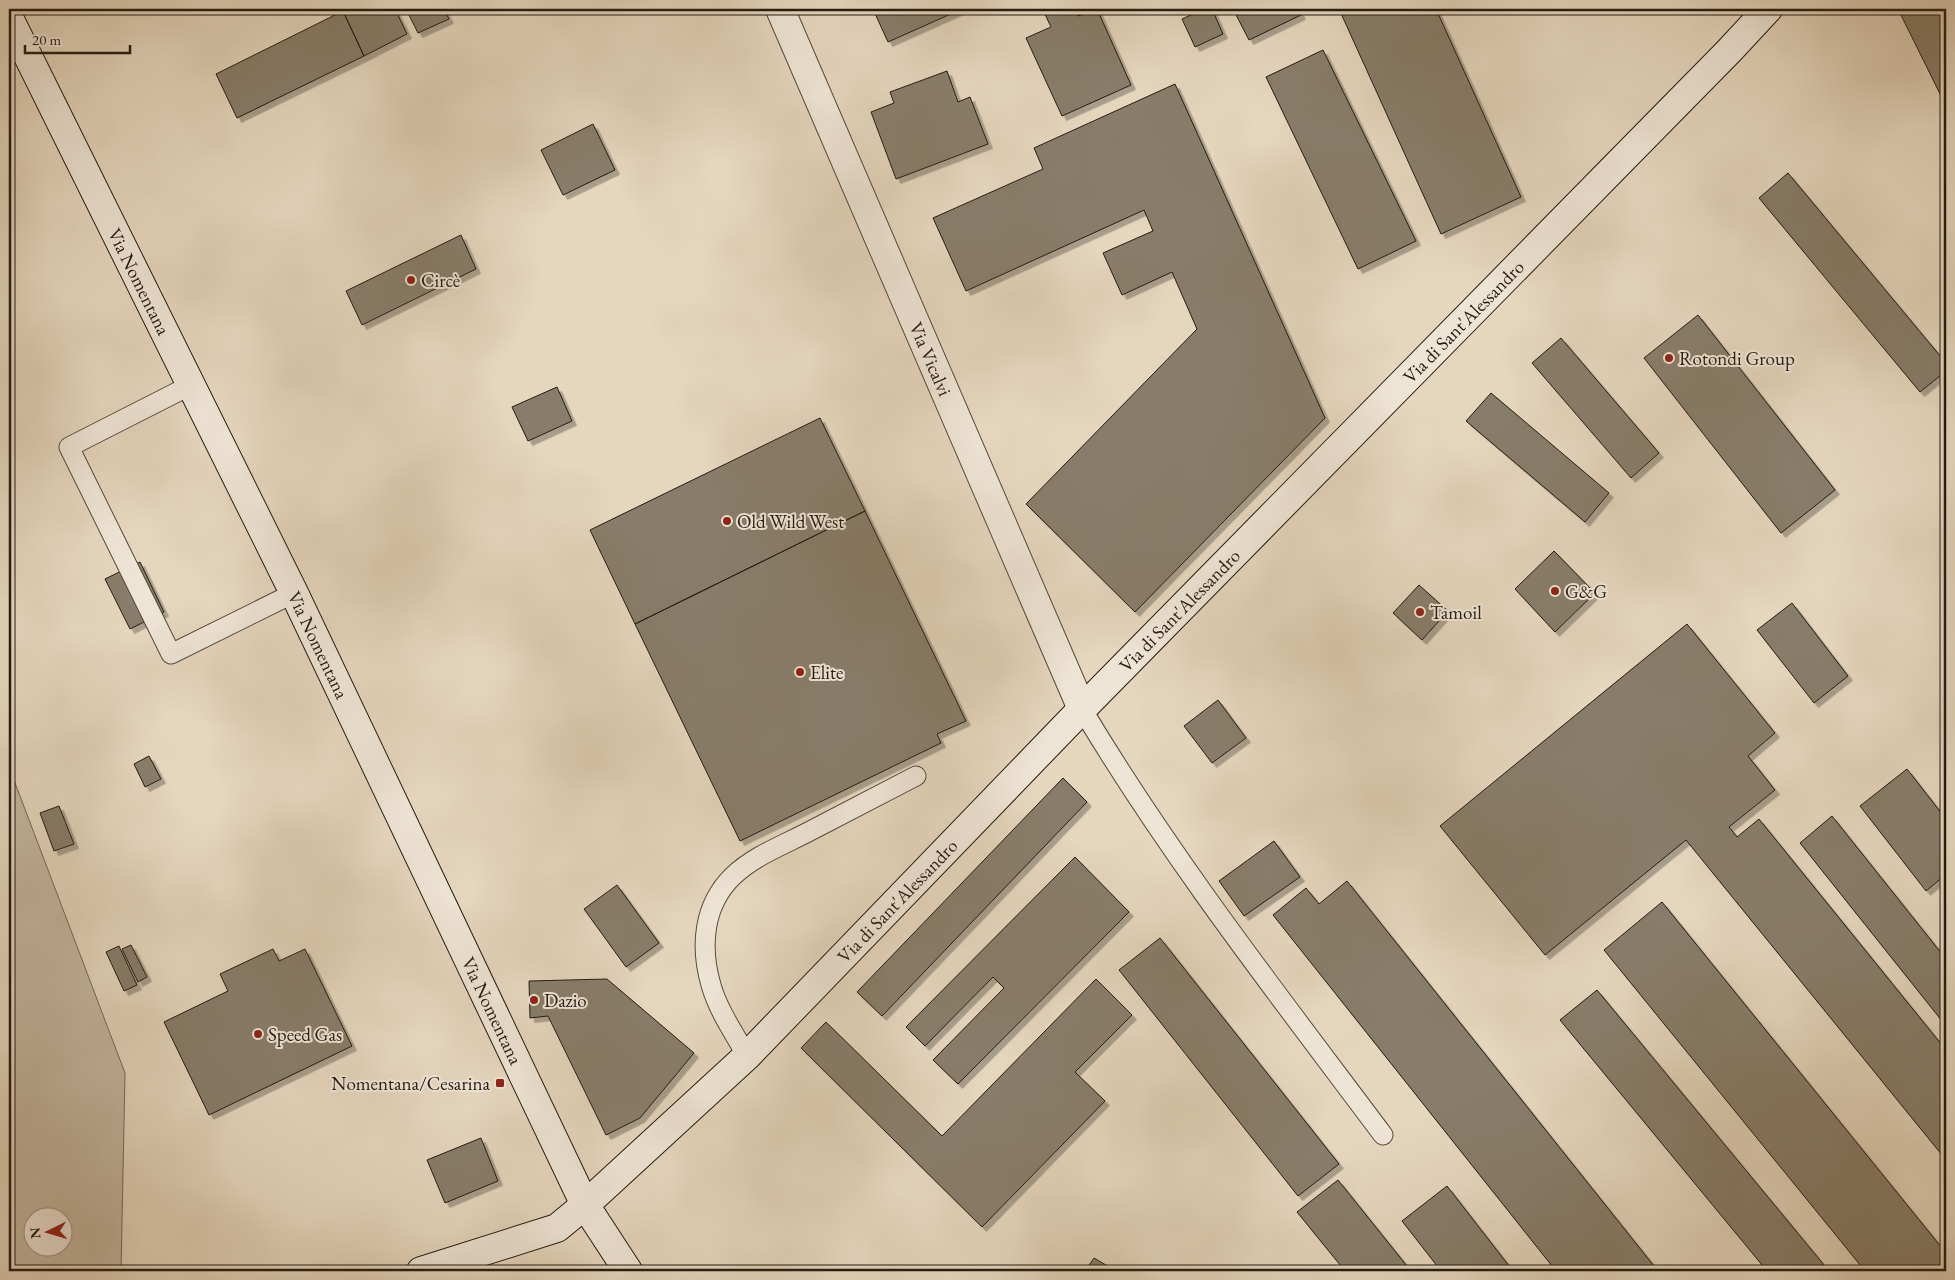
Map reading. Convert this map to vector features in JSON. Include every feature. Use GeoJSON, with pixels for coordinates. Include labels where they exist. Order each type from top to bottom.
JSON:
{"type":"FeatureCollection","features":[{"type":"Feature","properties":{"kind":"street","name":"Via Vicalvi"},"geometry":{"type":"LineString","coordinates":[[780,9],[1082,709]]}},
{"type":"Feature","properties":{"kind":"street","name":"Via di Sant'Alessandro"},"geometry":{"type":"LineString","coordinates":[[421,1271],[557,1228],[585,1205],[747,1056],[1082,709],[1729,51],[1768,9]]}},
{"type":"Feature","properties":{"kind":"street","name":"Via Nomentana"},"geometry":{"type":"LineString","coordinates":[[9,18],[294,593],[585,1205],[628,1271]]}},
{"type":"Feature","properties":{"kind":"lane"},"geometry":{"type":"LineString","coordinates":[[191,385],[69,446],[171,654],[294,593]]}},
{"type":"Feature","properties":{"kind":"lane"},"geometry":{"type":"LineString","coordinates":[[1082,709],[1114,762],[1238,941],[1383,1135]]}},
{"type":"Feature","properties":{"kind":"lane"},"geometry":{"type":"LineString","coordinates":[[747,1056],[717,1003],[707,969],[704,950],[706,929],[710,913],[717,898],[734,876],[758,858],[916,776]]}},
{"type":"Feature","properties":{"kind":"shaded area"},"geometry":{"type":"Polygon","coordinates":[[[9,767],[125,1073],[121,1271],[9,1271],[9,767]]]}},
{"type":"Feature","properties":{"kind":"building"},"geometry":{"type":"Polygon","coordinates":[[[342,9],[395,9],[407,34],[364,56],[342,9]]]}},
{"type":"Feature","properties":{"kind":"building"},"geometry":{"type":"Polygon","coordinates":[[[406,9],[444,9],[449,19],[418,33],[406,9]]]}},
{"type":"Feature","properties":{"kind":"building"},"geometry":{"type":"Polygon","coordinates":[[[873,9],[962,9],[888,42],[873,9]]]}},
{"type":"Feature","properties":{"kind":"building"},"geometry":{"type":"Polygon","coordinates":[[[1075,9],[1078,16],[1097,9],[1131,85],[1062,116],[1026,38],[1051,27],[1043,10],[1075,9]]]}},
{"type":"Feature","properties":{"kind":"building"},"geometry":{"type":"Polygon","coordinates":[[[1204,9],[1212,9],[1223,34],[1195,47],[1182,19],[1204,9]]]}},
{"type":"Feature","properties":{"kind":"building"},"geometry":{"type":"Polygon","coordinates":[[[1233,9],[1298,9],[1301,15],[1249,40],[1233,9]]]}},
{"type":"Feature","properties":{"kind":"building"},"geometry":{"type":"Polygon","coordinates":[[[1339,9],[1436,9],[1521,197],[1441,234],[1339,9]]]}},
{"type":"Feature","properties":{"kind":"building"},"geometry":{"type":"Polygon","coordinates":[[[1898,9],[1946,9],[1946,106],[1898,9]]]}},
{"type":"Feature","properties":{"kind":"building"},"geometry":{"type":"Polygon","coordinates":[[[343,11],[364,56],[237,118],[216,74],[343,11]]]}},
{"type":"Feature","properties":{"kind":"building"},"geometry":{"type":"Polygon","coordinates":[[[1323,50],[1416,241],[1358,269],[1266,77],[1323,50]]]}},
{"type":"Feature","properties":{"kind":"building"},"geometry":{"type":"Polygon","coordinates":[[[947,71],[958,102],[970,97],[988,144],[896,179],[871,112],[894,103],[890,92],[947,71]]]}},
{"type":"Feature","properties":{"kind":"building"},"geometry":{"type":"Polygon","coordinates":[[[1175,84],[1325,418],[1135,612],[1026,504],[1197,329],[1172,272],[1122,295],[1103,253],[1153,231],[1144,210],[966,291],[933,218],[1043,169],[1034,148],[1175,84]]]}},
{"type":"Feature","properties":{"kind":"building"},"geometry":{"type":"Polygon","coordinates":[[[593,124],[615,170],[563,195],[541,150],[593,124]]]}},
{"type":"Feature","properties":{"kind":"building"},"geometry":{"type":"Polygon","coordinates":[[[1788,173],[1946,363],[1946,371],[1920,392],[1759,198],[1788,173]]]}},
{"type":"Feature","properties":{"kind":"building","name":"Circè"},"geometry":{"type":"Polygon","coordinates":[[[461,235],[476,269],[362,325],[346,291],[461,235]]]}},
{"type":"Feature","properties":{"kind":"building"},"geometry":{"type":"Polygon","coordinates":[[[1698,315],[1835,490],[1781,533],[1644,358],[1698,315]]]}},
{"type":"Feature","properties":{"kind":"building"},"geometry":{"type":"Polygon","coordinates":[[[1561,338],[1659,453],[1631,478],[1532,363],[1561,338]]]}},
{"type":"Feature","properties":{"kind":"building"},"geometry":{"type":"Polygon","coordinates":[[[557,387],[572,421],[528,441],[512,407],[557,387]]]}},
{"type":"Feature","properties":{"kind":"building"},"geometry":{"type":"Polygon","coordinates":[[[1491,393],[1609,493],[1585,522],[1466,421],[1491,393]]]}},
{"type":"Feature","properties":{"kind":"building","name":"Old Wild West"},"geometry":{"type":"Polygon","coordinates":[[[820,418],[865,511],[635,624],[590,530],[820,418]]]}},
{"type":"Feature","properties":{"kind":"building","name":"Elite"},"geometry":{"type":"Polygon","coordinates":[[[865,511],[966,721],[937,734],[941,743],[740,841],[635,624],[865,511]]]}},
{"type":"Feature","properties":{"kind":"building","name":"G&G"},"geometry":{"type":"Polygon","coordinates":[[[1554,551],[1595,593],[1555,632],[1515,589],[1554,551]]]}},
{"type":"Feature","properties":{"kind":"building"},"geometry":{"type":"Polygon","coordinates":[[[140,562],[164,612],[130,629],[105,579],[140,562]]]}},
{"type":"Feature","properties":{"kind":"building","name":"Tamoil"},"geometry":{"type":"Polygon","coordinates":[[[1419,585],[1448,611],[1422,640],[1393,613],[1419,585]]]}},
{"type":"Feature","properties":{"kind":"building"},"geometry":{"type":"Polygon","coordinates":[[[1792,603],[1848,676],[1814,703],[1757,630],[1792,603]]]}},
{"type":"Feature","properties":{"kind":"building"},"geometry":{"type":"Polygon","coordinates":[[[1687,624],[1775,733],[1748,756],[1775,790],[1729,827],[1737,837],[1759,819],[1946,1050],[1946,1160],[1686,840],[1545,955],[1440,826],[1687,624]]]}},
{"type":"Feature","properties":{"kind":"building"},"geometry":{"type":"Polygon","coordinates":[[[1218,700],[1246,738],[1212,763],[1184,726],[1218,700]]]}},
{"type":"Feature","properties":{"kind":"building"},"geometry":{"type":"Polygon","coordinates":[[[149,756],[161,779],[145,787],[134,764],[149,756]]]}},
{"type":"Feature","properties":{"kind":"building"},"geometry":{"type":"Polygon","coordinates":[[[1907,769],[1946,819],[1946,879],[1944,876],[1926,891],[1860,806],[1907,769]]]}},
{"type":"Feature","properties":{"kind":"building"},"geometry":{"type":"Polygon","coordinates":[[[1063,778],[1087,802],[882,1016],[857,992],[1063,778]]]}},
{"type":"Feature","properties":{"kind":"building"},"geometry":{"type":"Polygon","coordinates":[[[59,806],[74,844],[54,851],[40,813],[59,806]]]}},
{"type":"Feature","properties":{"kind":"building"},"geometry":{"type":"Polygon","coordinates":[[[1832,816],[1946,959],[1946,1026],[1800,843],[1832,816]]]}},
{"type":"Feature","properties":{"kind":"building"},"geometry":{"type":"Polygon","coordinates":[[[1274,841],[1300,877],[1244,916],[1219,881],[1274,841]]]}},
{"type":"Feature","properties":{"kind":"building"},"geometry":{"type":"Polygon","coordinates":[[[1075,857],[1129,912],[958,1084],[933,1060],[1004,988],[993,977],[925,1046],[906,1027],[1075,857]]]}},
{"type":"Feature","properties":{"kind":"building"},"geometry":{"type":"Polygon","coordinates":[[[1347,881],[1658,1271],[1556,1271],[1273,915],[1306,888],[1319,904],[1347,881]]]}},
{"type":"Feature","properties":{"kind":"building"},"geometry":{"type":"Polygon","coordinates":[[[617,885],[659,943],[626,967],[584,909],[617,885]]]}},
{"type":"Feature","properties":{"kind":"building"},"geometry":{"type":"Polygon","coordinates":[[[1662,902],[1946,1253],[1946,1271],[1865,1271],[1604,950],[1662,902]]]}},
{"type":"Feature","properties":{"kind":"building"},"geometry":{"type":"Polygon","coordinates":[[[1160,938],[1339,1164],[1298,1196],[1119,970],[1160,938]]]}},
{"type":"Feature","properties":{"kind":"building"},"geometry":{"type":"Polygon","coordinates":[[[131,945],[147,977],[138,982],[122,949],[131,945]]]}},
{"type":"Feature","properties":{"kind":"building"},"geometry":{"type":"Polygon","coordinates":[[[119,946],[137,985],[124,991],[106,952],[119,946]]]}},
{"type":"Feature","properties":{"kind":"building","name":"Speed Gas"},"geometry":{"type":"Polygon","coordinates":[[[273,949],[279,961],[305,949],[352,1046],[209,1115],[164,1022],[228,991],[220,974],[273,949]]]}},
{"type":"Feature","properties":{"kind":"building"},"geometry":{"type":"Polygon","coordinates":[[[607,979],[694,1053],[640,1118],[606,1135],[548,1016],[530,1018],[529,981],[607,979]]]}},
{"type":"Feature","properties":{"kind":"building"},"geometry":{"type":"Polygon","coordinates":[[[1096,979],[1132,1015],[1075,1072],[1105,1101],[982,1227],[801,1048],[826,1022],[942,1136],[1096,979]]]}},
{"type":"Feature","properties":{"kind":"building"},"geometry":{"type":"Polygon","coordinates":[[[1597,990],[1829,1271],[1767,1271],[1560,1020],[1597,990]]]}},
{"type":"Feature","properties":{"kind":"building"},"geometry":{"type":"Polygon","coordinates":[[[481,1138],[498,1181],[445,1203],[427,1160],[481,1138]]]}},
{"type":"Feature","properties":{"kind":"building"},"geometry":{"type":"Polygon","coordinates":[[[1338,1180],[1411,1271],[1345,1271],[1297,1212],[1338,1180]]]}},
{"type":"Feature","properties":{"kind":"building"},"geometry":{"type":"Polygon","coordinates":[[[1447,1186],[1513,1271],[1441,1271],[1402,1221],[1447,1186]]]}},
{"type":"Feature","properties":{"kind":"building"},"geometry":{"type":"Polygon","coordinates":[[[1094,1258],[1111,1268],[1109,1271],[1085,1271],[1094,1258]]]}},
{"type":"Feature","properties":{"kind":"place","name":"Circè"},"geometry":{"type":"Point","coordinates":[411,280]}},
{"type":"Feature","properties":{"kind":"place","name":"Rotondi Group"},"geometry":{"type":"Point","coordinates":[1669,358]}},
{"type":"Feature","properties":{"kind":"place","name":"Old Wild West"},"geometry":{"type":"Point","coordinates":[727,521]}},
{"type":"Feature","properties":{"kind":"place","name":"G&G"},"geometry":{"type":"Point","coordinates":[1555,591]}},
{"type":"Feature","properties":{"kind":"place","name":"Tamoil"},"geometry":{"type":"Point","coordinates":[1420,612]}},
{"type":"Feature","properties":{"kind":"place","name":"Elite"},"geometry":{"type":"Point","coordinates":[800,672]}},
{"type":"Feature","properties":{"kind":"place","name":"Dazio"},"geometry":{"type":"Point","coordinates":[534,1000]}},
{"type":"Feature","properties":{"kind":"place","name":"Speed Gas"},"geometry":{"type":"Point","coordinates":[258,1034]}},
{"type":"Feature","properties":{"kind":"place","name":"Nomentana/Cesarina"},"geometry":{"type":"Point","coordinates":[500,1083]}}]}
